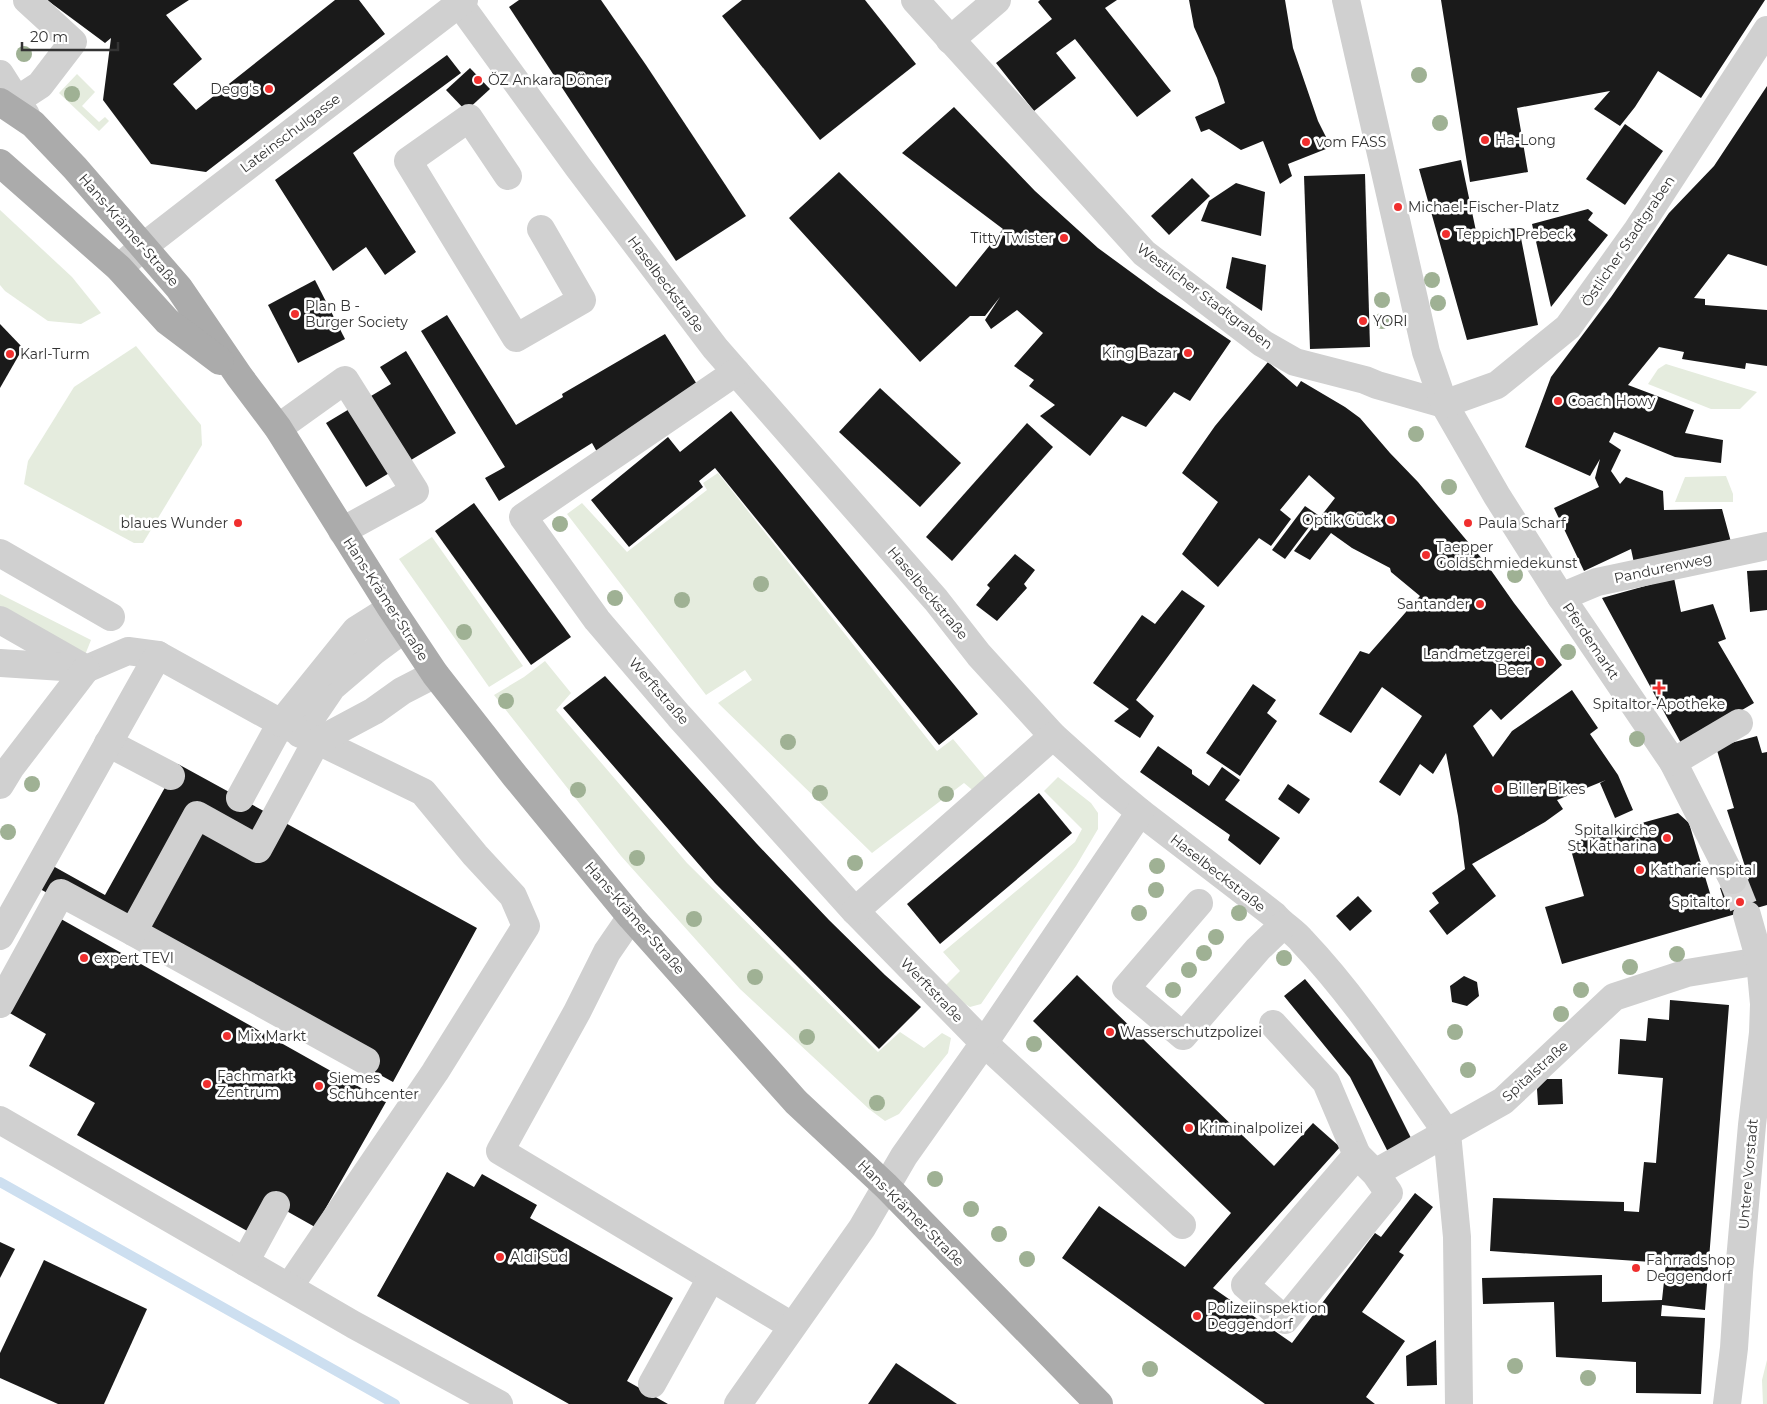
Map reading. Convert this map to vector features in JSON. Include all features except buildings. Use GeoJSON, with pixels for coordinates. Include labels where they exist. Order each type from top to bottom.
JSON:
{"type":"FeatureCollection","features":[{"type":"Feature","properties":{"kind":"main road","name":"Hans-Krämer-Straße"},"geometry":{"type":"LineString","coordinates":[[8,101],[75,168],[179,288],[239,376],[278,428],[397,619],[435,674],[514,776],[631,916],[796,1102],[886,1186],[1100,1404]]}},
{"type":"Feature","properties":{"kind":"main road","name":"Hans-Krämer-Straße"},"geometry":{"type":"LineString","coordinates":[[0,163],[119,268],[167,321],[239,376]]}},
{"type":"Feature","properties":{"kind":"street"},"geometry":{"type":"LineString","coordinates":[[0,74],[8,101],[40,85],[73,42],[27,0]]}},
{"type":"Feature","properties":{"kind":"street","name":"Westlicher Stadtgraben"},"geometry":{"type":"LineString","coordinates":[[914,0],[1144,253],[1262,342],[1295,362],[1365,380],[1444,404]]}},
{"type":"Feature","properties":{"kind":"street"},"geometry":{"type":"LineString","coordinates":[[950,40],[997,0]]}},
{"type":"Feature","properties":{"kind":"street"},"geometry":{"type":"LineString","coordinates":[[1346,0],[1426,352],[1444,404]]}},
{"type":"Feature","properties":{"kind":"street","name":"Lateinschulgasse"},"geometry":{"type":"LineString","coordinates":[[119,268],[144,246],[461,2]]}},
{"type":"Feature","properties":{"kind":"street","name":"Haselbeckstraße"},"geometry":{"type":"LineString","coordinates":[[461,2],[578,166],[705,335],[936,600],[979,655],[1053,736],[1140,812],[1274,915],[1301,939],[1360,1011],[1447,1133]]}},
{"type":"Feature","properties":{"kind":"street","name":"Östlicher Stadtgraben"},"geometry":{"type":"LineString","coordinates":[[1444,404],[1497,385],[1568,327],[1636,232],[1767,30]]}},
{"type":"Feature","properties":{"kind":"street"},"geometry":{"type":"LineString","coordinates":[[508,176],[469,118],[408,161],[516,338],[582,300],[541,229]]}},
{"type":"Feature","properties":{"kind":"street","name":"Werftstraße"},"geometry":{"type":"LineString","coordinates":[[736,372],[523,517],[597,620],[680,716],[855,911],[984,1043],[1182,1225]]}},
{"type":"Feature","properties":{"kind":"street"},"geometry":{"type":"LineString","coordinates":[[278,428],[345,380],[415,491],[342,531]]}},
{"type":"Feature","properties":{"kind":"street","name":"Pferdemarkt"},"geometry":{"type":"LineString","coordinates":[[1444,404],[1497,496],[1561,597],[1673,762],[1733,880]]}},
{"type":"Feature","properties":{"kind":"street","name":"Pandurenweg"},"geometry":{"type":"LineString","coordinates":[[1561,597],[1597,582],[1767,546]]}},
{"type":"Feature","properties":{"kind":"street"},"geometry":{"type":"LineString","coordinates":[[0,552],[111,618]]}},
{"type":"Feature","properties":{"kind":"street"},"geometry":{"type":"LineString","coordinates":[[240,798],[299,733],[332,687],[373,652],[397,619]]}},
{"type":"Feature","properties":{"kind":"street"},"geometry":{"type":"LineString","coordinates":[[0,620],[86,669]]}},
{"type":"Feature","properties":{"kind":"street"},"geometry":{"type":"LineString","coordinates":[[0,663],[86,669],[128,651],[158,655],[299,733],[423,792],[475,855],[513,896],[526,926],[435,1072],[289,1287]]}},
{"type":"Feature","properties":{"kind":"street"},"geometry":{"type":"LineString","coordinates":[[0,936],[158,655]]}},
{"type":"Feature","properties":{"kind":"street"},"geometry":{"type":"LineString","coordinates":[[0,786],[11,767],[86,669]]}},
{"type":"Feature","properties":{"kind":"street"},"geometry":{"type":"LineString","coordinates":[[299,733],[374,710],[402,691],[435,674]]}},
{"type":"Feature","properties":{"kind":"street"},"geometry":{"type":"LineString","coordinates":[[1673,762],[1739,723]]}},
{"type":"Feature","properties":{"kind":"street"},"geometry":{"type":"LineString","coordinates":[[133,932],[197,815],[258,849],[299,733]]}},
{"type":"Feature","properties":{"kind":"street"},"geometry":{"type":"LineString","coordinates":[[855,911],[1053,736]]}},
{"type":"Feature","properties":{"kind":"street"},"geometry":{"type":"LineString","coordinates":[[108,743],[170,776]]}},
{"type":"Feature","properties":{"kind":"street"},"geometry":{"type":"LineString","coordinates":[[738,1404],[862,1228],[904,1156],[984,1043],[1140,812]]}},
{"type":"Feature","properties":{"kind":"street"},"geometry":{"type":"LineString","coordinates":[[0,1004],[61,893],[366,1061]]}},
{"type":"Feature","properties":{"kind":"street"},"geometry":{"type":"LineString","coordinates":[[1199,903],[1126,988],[1184,1036],[1258,949],[1283,925]]}},
{"type":"Feature","properties":{"kind":"street","name":"Untere Vorstadt"},"geometry":{"type":"LineString","coordinates":[[1727,1404],[1734,1348],[1752,1125],[1763,1033],[1764,962],[1747,915]]}},
{"type":"Feature","properties":{"kind":"street"},"geometry":{"type":"LineString","coordinates":[[631,916],[607,952],[577,1012],[500,1151],[792,1326]]}},
{"type":"Feature","properties":{"kind":"street","name":"Spitalstraße"},"geometry":{"type":"LineString","coordinates":[[1366,1164],[1447,1133],[1503,1101],[1614,997],[1687,973],[1764,962]]}},
{"type":"Feature","properties":{"kind":"street"},"geometry":{"type":"LineString","coordinates":[[1273,1024],[1326,1082],[1366,1164],[1389,1193],[1285,1320],[1245,1284],[1366,1164]]}},
{"type":"Feature","properties":{"kind":"street"},"geometry":{"type":"LineString","coordinates":[[0,1120],[368,1333],[499,1404]]}},
{"type":"Feature","properties":{"kind":"street"},"geometry":{"type":"LineString","coordinates":[[1447,1133],[1457,1237],[1459,1404]]}},
{"type":"Feature","properties":{"kind":"street"},"geometry":{"type":"LineString","coordinates":[[245,1262],[276,1205]]}},
{"type":"Feature","properties":{"kind":"street"},"geometry":{"type":"LineString","coordinates":[[652,1384],[710,1278]]}},
{"type":"Feature","properties":{"kind":"shaded area"},"geometry":{"type":"Polygon","coordinates":[[[77,74],[95,92],[82,106],[99,122],[105,117],[109,121],[99,131],[59,93],[77,74]]]}},
{"type":"Feature","properties":{"kind":"shaded area"},"geometry":{"type":"Polygon","coordinates":[[[0,210],[72,277],[101,313],[81,324],[48,321],[5,291],[0,285],[0,210]]]}},
{"type":"Feature","properties":{"kind":"shaded area"},"geometry":{"type":"Polygon","coordinates":[[[136,346],[201,425],[202,445],[143,543],[134,543],[24,484],[28,461],[74,387],[136,346]]]}},
{"type":"Feature","properties":{"kind":"shaded area"},"geometry":{"type":"Polygon","coordinates":[[[1666,364],[1757,392],[1740,409],[1711,409],[1648,384],[1658,369],[1666,364]]]}},
{"type":"Feature","properties":{"kind":"shaded area"},"geometry":{"type":"Polygon","coordinates":[[[718,473],[937,751],[953,739],[989,782],[976,793],[964,783],[872,853],[718,703],[752,680],[745,670],[706,695],[567,514],[582,503],[627,552],[707,490],[703,483],[718,473]]]}},
{"type":"Feature","properties":{"kind":"shaded area"},"geometry":{"type":"Polygon","coordinates":[[[1726,476],[1733,494],[1733,502],[1675,502],[1685,477],[1726,476]]]}},
{"type":"Feature","properties":{"kind":"shaded area"},"geometry":{"type":"Polygon","coordinates":[[[432,537],[523,666],[489,687],[399,559],[432,537]]]}},
{"type":"Feature","properties":{"kind":"shaded area"},"geometry":{"type":"Polygon","coordinates":[[[0,594],[91,640],[85,655],[0,611],[0,594]]]}},
{"type":"Feature","properties":{"kind":"shaded area"},"geometry":{"type":"Polygon","coordinates":[[[545,661],[571,693],[556,710],[687,863],[878,1052],[900,1032],[924,1048],[942,1033],[951,1038],[948,1053],[899,1114],[885,1121],[869,1109],[740,989],[621,856],[494,695],[524,677],[545,661]]]}},
{"type":"Feature","properties":{"kind":"shaded area"},"geometry":{"type":"Polygon","coordinates":[[[1058,777],[1091,803],[1098,813],[1098,829],[1076,866],[981,1004],[970,1007],[942,989],[960,971],[943,952],[1075,842],[1082,829],[1044,791],[1058,777]]]}},
{"type":"Feature","properties":{"kind":"shaded area"},"geometry":{"type":"Polygon","coordinates":[[[1767,1360],[1767,1404],[1763,1404],[1762,1380],[1767,1360]]]}},
{"type":"Feature","properties":{"kind":"waterway"},"geometry":{"type":"LineString","coordinates":[[0,1182],[395,1404]]}},
{"type":"Feature","properties":{"kind":"tunnel"},"geometry":{"type":"LineString","coordinates":[[1733,880],[1747,915]]}},
{"type":"Feature","properties":{"kind":"place","name":"ÖZ Ankara Döner"},"geometry":{"type":"Point","coordinates":[478,80]}},
{"type":"Feature","properties":{"kind":"place","name":"Degg's"},"geometry":{"type":"Point","coordinates":[269,89]}},
{"type":"Feature","properties":{"kind":"place","name":"Ha-Long"},"geometry":{"type":"Point","coordinates":[1485,140]}},
{"type":"Feature","properties":{"kind":"place","name":"vom FASS"},"geometry":{"type":"Point","coordinates":[1306,142]}},
{"type":"Feature","properties":{"kind":"place","name":"Michael-Fischer-Platz"},"geometry":{"type":"Point","coordinates":[1398,207]}},
{"type":"Feature","properties":{"kind":"place","name":"Teppich Prebeck"},"geometry":{"type":"Point","coordinates":[1446,234]}},
{"type":"Feature","properties":{"kind":"place","name":"Titty Twister"},"geometry":{"type":"Point","coordinates":[1064,238]}},
{"type":"Feature","properties":{"kind":"place","name":"Plan B - Burger Society"},"geometry":{"type":"Point","coordinates":[295,314]}},
{"type":"Feature","properties":{"kind":"place","name":"YORI"},"geometry":{"type":"Point","coordinates":[1363,321]}},
{"type":"Feature","properties":{"kind":"place","name":"King Bazar"},"geometry":{"type":"Point","coordinates":[1188,353]}},
{"type":"Feature","properties":{"kind":"place","name":"Karl-Turm"},"geometry":{"type":"Point","coordinates":[10,354]}},
{"type":"Feature","properties":{"kind":"place","name":"Coach Howy"},"geometry":{"type":"Point","coordinates":[1558,401]}},
{"type":"Feature","properties":{"kind":"place","name":"Optik Gück"},"geometry":{"type":"Point","coordinates":[1391,520]}},
{"type":"Feature","properties":{"kind":"place","name":"blaues Wunder"},"geometry":{"type":"Point","coordinates":[238,523]}},
{"type":"Feature","properties":{"kind":"place","name":"Paula Scharf"},"geometry":{"type":"Point","coordinates":[1468,523]}},
{"type":"Feature","properties":{"kind":"place","name":"Taepper Goldschmiedekunst"},"geometry":{"type":"Point","coordinates":[1426,555]}},
{"type":"Feature","properties":{"kind":"place","name":"Santander"},"geometry":{"type":"Point","coordinates":[1480,604]}},
{"type":"Feature","properties":{"kind":"place","name":"Landmetzgerei Beer"},"geometry":{"type":"Point","coordinates":[1540,662]}},
{"type":"Feature","properties":{"kind":"place","name":"Spitaltor-Apotheke"},"geometry":{"type":"Point","coordinates":[1659,688]}},
{"type":"Feature","properties":{"kind":"place","name":"Biller Bikes"},"geometry":{"type":"Point","coordinates":[1498,789]}},
{"type":"Feature","properties":{"kind":"place","name":"Spitalkirche St. Katharina"},"geometry":{"type":"Point","coordinates":[1667,838]}},
{"type":"Feature","properties":{"kind":"place","name":"Katharienspital"},"geometry":{"type":"Point","coordinates":[1640,870]}},
{"type":"Feature","properties":{"kind":"place","name":"Spitaltor"},"geometry":{"type":"Point","coordinates":[1740,902]}},
{"type":"Feature","properties":{"kind":"place","name":"expert TEVI"},"geometry":{"type":"Point","coordinates":[84,958]}},
{"type":"Feature","properties":{"kind":"place","name":"Wasserschutzpolizei"},"geometry":{"type":"Point","coordinates":[1110,1032]}},
{"type":"Feature","properties":{"kind":"place","name":"Mix Markt"},"geometry":{"type":"Point","coordinates":[227,1036]}},
{"type":"Feature","properties":{"kind":"place","name":"Fachmarkt Zentrum"},"geometry":{"type":"Point","coordinates":[207,1084]}},
{"type":"Feature","properties":{"kind":"place","name":"Siemes Schuhcenter"},"geometry":{"type":"Point","coordinates":[319,1086]}},
{"type":"Feature","properties":{"kind":"place","name":"Kriminalpolizei"},"geometry":{"type":"Point","coordinates":[1189,1128]}},
{"type":"Feature","properties":{"kind":"place","name":"Aldi Süd"},"geometry":{"type":"Point","coordinates":[500,1257]}},
{"type":"Feature","properties":{"kind":"place","name":"Fahrradshop Deggendorf"},"geometry":{"type":"Point","coordinates":[1636,1268]}},
{"type":"Feature","properties":{"kind":"place","name":"Polizeiinspektion Deggendorf"},"geometry":{"type":"Point","coordinates":[1197,1316]}}]}
